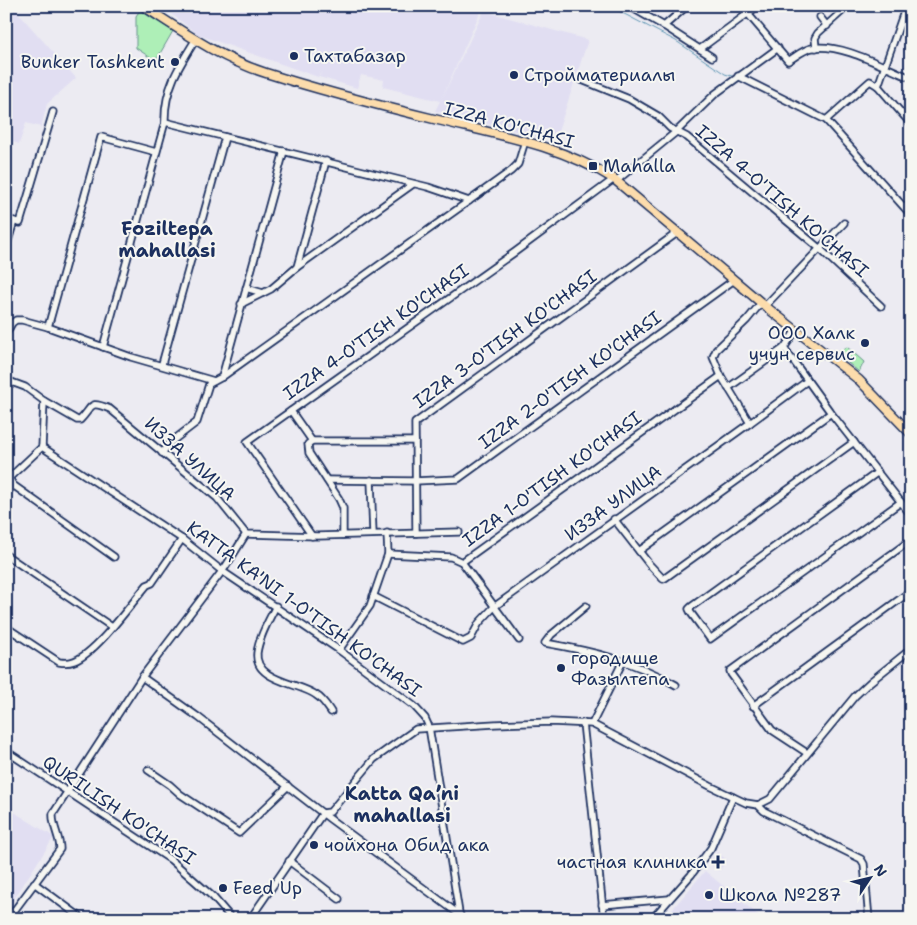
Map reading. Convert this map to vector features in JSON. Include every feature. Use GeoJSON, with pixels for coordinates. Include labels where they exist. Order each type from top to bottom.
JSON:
{"type":"FeatureCollection","features":[{"type":"Feature","properties":{"kind":"main road","name":"IZZA KO'CHASI"},"geometry":{"type":"LineString","coordinates":[[143,6],[228,58],[265,73],[436,120],[525,141],[594,166],[615,180],[763,304],[864,385],[911,434]]}},
{"type":"Feature","properties":{"kind":"street"},"geometry":{"type":"LineString","coordinates":[[630,6],[712,57]]}},
{"type":"Feature","properties":{"kind":"street"},"geometry":{"type":"LineString","coordinates":[[664,26],[686,6]]}},
{"type":"Feature","properties":{"kind":"street"},"geometry":{"type":"LineString","coordinates":[[740,6],[788,61],[811,48],[829,48],[850,52],[911,78]]}},
{"type":"Feature","properties":{"kind":"street"},"geometry":{"type":"LineString","coordinates":[[700,49],[758,6]]}},
{"type":"Feature","properties":{"kind":"street"},"geometry":{"type":"LineString","coordinates":[[816,48],[815,38],[818,33],[848,6]]}},
{"type":"Feature","properties":{"kind":"street"},"geometry":{"type":"LineString","coordinates":[[878,86],[906,6]]}},
{"type":"Feature","properties":{"kind":"street"},"geometry":{"type":"LineString","coordinates":[[820,17],[827,26]]}},
{"type":"Feature","properties":{"kind":"street"},"geometry":{"type":"LineString","coordinates":[[103,347],[165,122],[164,106],[176,71],[196,39]]}},
{"type":"Feature","properties":{"kind":"street"},"geometry":{"type":"LineString","coordinates":[[582,80],[629,99],[658,116],[676,132],[715,94],[778,48]]}},
{"type":"Feature","properties":{"kind":"street"},"geometry":{"type":"LineString","coordinates":[[738,76],[826,120],[911,215]]}},
{"type":"Feature","properties":{"kind":"street"},"geometry":{"type":"LineString","coordinates":[[826,120],[868,82],[872,81],[911,124]]}},
{"type":"Feature","properties":{"kind":"street"},"geometry":{"type":"LineString","coordinates":[[6,219],[20,223],[53,112]]}},
{"type":"Feature","properties":{"kind":"street"},"geometry":{"type":"LineString","coordinates":[[165,122],[326,161],[470,201]]}},
{"type":"Feature","properties":{"kind":"street","name":"IZZA 4-O'TISH KO'CHASI"},"geometry":{"type":"LineString","coordinates":[[312,536],[247,442],[615,180],[676,132],[687,137],[819,248],[881,306]]}},
{"type":"Feature","properties":{"kind":"street"},"geometry":{"type":"LineString","coordinates":[[48,327],[101,136],[156,152]]}},
{"type":"Feature","properties":{"kind":"street"},"geometry":{"type":"LineString","coordinates":[[162,364],[225,137]]}},
{"type":"Feature","properties":{"kind":"street"},"geometry":{"type":"LineString","coordinates":[[162,453],[171,442],[197,422],[209,384],[511,171],[518,164],[525,141]]}},
{"type":"Feature","properties":{"kind":"street"},"geometry":{"type":"LineString","coordinates":[[222,376],[284,151]]}},
{"type":"Feature","properties":{"kind":"street"},"geometry":{"type":"LineString","coordinates":[[297,267],[326,161]]}},
{"type":"Feature","properties":{"kind":"street"},"geometry":{"type":"LineString","coordinates":[[241,304],[271,288],[297,267],[413,184]]}},
{"type":"Feature","properties":{"kind":"street"},"geometry":{"type":"LineString","coordinates":[[6,248],[14,221]]}},
{"type":"Feature","properties":{"kind":"street"},"geometry":{"type":"LineString","coordinates":[[750,423],[721,376],[714,360],[714,353],[844,223]]}},
{"type":"Feature","properties":{"kind":"street","name":"IZZA 3-O'TISH KO'CHASI"},"geometry":{"type":"LineString","coordinates":[[416,533],[415,423],[677,233]]}},
{"type":"Feature","properties":{"kind":"street","name":"IZZA 2-O'TISH KO'CHASI"},"geometry":{"type":"LineString","coordinates":[[327,480],[415,481],[458,479],[734,280]]}},
{"type":"Feature","properties":{"kind":"street"},"geometry":{"type":"LineString","coordinates":[[246,288],[262,293]]}},
{"type":"Feature","properties":{"kind":"street"},"geometry":{"type":"LineString","coordinates":[[7,334],[9,326],[16,320],[22,320],[48,327],[132,357],[162,364],[214,381]]}},
{"type":"Feature","properties":{"kind":"street"},"geometry":{"type":"LineString","coordinates":[[728,388],[784,348],[796,330]]}},
{"type":"Feature","properties":{"kind":"street"},"geometry":{"type":"LineString","coordinates":[[784,348],[831,413],[911,515]]}},
{"type":"Feature","properties":{"kind":"street","name":"IZZA 1-O'TISH KO'CHASI"},"geometry":{"type":"LineString","coordinates":[[388,554],[451,557],[462,562],[721,376]]}},
{"type":"Feature","properties":{"kind":"street"},"geometry":{"type":"LineString","coordinates":[[6,380],[25,387],[44,401],[42,447],[8,474],[13,486],[114,557]]}},
{"type":"Feature","properties":{"kind":"street","name":"ИЗЗА УЛИЦА"},"geometry":{"type":"LineString","coordinates":[[373,596],[463,642],[472,638],[479,623],[494,607],[807,381]]}},
{"type":"Feature","properties":{"kind":"street","name":"ИЗЗА УЛИЦА"},"geometry":{"type":"LineString","coordinates":[[44,401],[77,420],[83,416],[92,404],[96,403],[110,409],[216,498],[246,534]]}},
{"type":"Feature","properties":{"kind":"street"},"geometry":{"type":"LineString","coordinates":[[292,411],[312,441]]}},
{"type":"Feature","properties":{"kind":"street"},"geometry":{"type":"LineString","coordinates":[[639,551],[831,413]]}},
{"type":"Feature","properties":{"kind":"street"},"geometry":{"type":"LineString","coordinates":[[343,535],[343,508],[327,480],[308,453],[308,444],[312,441],[415,440]]}},
{"type":"Feature","properties":{"kind":"street"},"geometry":{"type":"LineString","coordinates":[[614,520],[649,564],[664,578],[854,442]]}},
{"type":"Feature","properties":{"kind":"street","name":"KATTA KA'NI 1-O'TISH KO'CHASI"},"geometry":{"type":"LineString","coordinates":[[42,447],[182,539],[222,571],[340,650],[414,706],[423,715],[429,728],[460,917]]}},
{"type":"Feature","properties":{"kind":"street"},"geometry":{"type":"LineString","coordinates":[[878,472],[691,607],[689,609],[691,613],[710,639],[901,502]]}},
{"type":"Feature","properties":{"kind":"street"},"geometry":{"type":"LineString","coordinates":[[371,480],[373,534]]}},
{"type":"Feature","properties":{"kind":"street"},"geometry":{"type":"LineString","coordinates":[[6,494],[13,486]]}},
{"type":"Feature","properties":{"kind":"street"},"geometry":{"type":"LineString","coordinates":[[12,918],[34,883],[60,849],[60,839],[53,821],[53,814],[142,677],[222,571],[246,534],[312,536],[459,532]]}},
{"type":"Feature","properties":{"kind":"street"},"geometry":{"type":"LineString","coordinates":[[340,650],[370,606],[388,554],[387,534]]}},
{"type":"Feature","properties":{"kind":"street"},"geometry":{"type":"LineString","coordinates":[[6,627],[59,662],[67,663],[82,657],[112,627],[147,585],[152,583],[182,539]]}},
{"type":"Feature","properties":{"kind":"street"},"geometry":{"type":"LineString","coordinates":[[807,753],[774,733],[730,671],[911,540]]}},
{"type":"Feature","properties":{"kind":"street"},"geometry":{"type":"LineString","coordinates":[[6,555],[112,627]]}},
{"type":"Feature","properties":{"kind":"street"},"geometry":{"type":"LineString","coordinates":[[462,562],[519,640]]}},
{"type":"Feature","properties":{"kind":"street"},"geometry":{"type":"LineString","coordinates":[[753,706],[911,591]]}},
{"type":"Feature","properties":{"kind":"street"},"geometry":{"type":"LineString","coordinates":[[276,606],[258,649],[258,663],[273,678],[316,694],[331,712]]}},
{"type":"Feature","properties":{"kind":"street"},"geometry":{"type":"LineString","coordinates":[[586,606],[551,635],[545,644],[590,651],[623,661],[654,672],[676,685]]}},
{"type":"Feature","properties":{"kind":"street"},"geometry":{"type":"LineString","coordinates":[[758,805],[770,799],[855,696],[911,650]]}},
{"type":"Feature","properties":{"kind":"street"},"geometry":{"type":"LineString","coordinates":[[592,724],[623,661]]}},
{"type":"Feature","properties":{"kind":"street"},"geometry":{"type":"LineString","coordinates":[[142,677],[198,717],[460,917]]}},
{"type":"Feature","properties":{"kind":"street"},"geometry":{"type":"LineString","coordinates":[[583,722],[604,919]]}},
{"type":"Feature","properties":{"kind":"street"},"geometry":{"type":"LineString","coordinates":[[250,919],[323,813],[330,812],[374,759],[409,733],[416,729],[429,728],[583,722],[592,724],[733,797],[746,803],[758,805],[764,811],[861,859],[864,864],[869,919]]}},
{"type":"Feature","properties":{"kind":"street","name":"QURILISH KO'CHASI"},"geometry":{"type":"LineString","coordinates":[[6,751],[172,860],[213,897],[232,919]]}},
{"type":"Feature","properties":{"kind":"street"},"geometry":{"type":"LineString","coordinates":[[148,770],[180,794],[239,833],[288,786]]}},
{"type":"Feature","properties":{"kind":"street"},"geometry":{"type":"LineString","coordinates":[[652,919],[711,848],[733,797]]}},
{"type":"Feature","properties":{"kind":"street"},"geometry":{"type":"LineString","coordinates":[[290,861],[338,899]]}},
{"type":"Feature","properties":{"kind":"street"},"geometry":{"type":"LineString","coordinates":[[34,883],[83,919]]}},
{"type":"Feature","properties":{"kind":"street"},"geometry":{"type":"LineString","coordinates":[[602,905],[669,899]]}},
{"type":"Feature","properties":{"kind":"shaded area"},"geometry":{"type":"Polygon","coordinates":[[[6,6],[12,6],[76,78],[47,104],[41,127],[26,123],[19,144],[6,139],[6,6]]]}},
{"type":"Feature","properties":{"kind":"shaded area"},"geometry":{"type":"Polygon","coordinates":[[[161,6],[483,6],[441,100],[484,11],[588,40],[555,141],[435,111],[440,101],[383,87],[384,80],[361,75],[357,88],[319,77],[321,72],[318,77],[199,35],[161,6]]]}},
{"type":"Feature","properties":{"kind":"shaded area"},"geometry":{"type":"Polygon","coordinates":[[[6,807],[54,837],[6,911],[6,807]]]}},
{"type":"Feature","properties":{"kind":"shaded area","name":"частная клиника"},"geometry":{"type":"Polygon","coordinates":[[[717,852],[727,860],[719,871],[709,863],[717,852]]]}},
{"type":"Feature","properties":{"kind":"shaded area","name":"Школа №287"},"geometry":{"type":"Polygon","coordinates":[[[705,871],[763,919],[664,919],[705,871]]]}},
{"type":"Feature","properties":{"kind":"green space"},"geometry":{"type":"Polygon","coordinates":[[[140,10],[173,31],[158,57],[154,60],[136,48],[136,16],[140,10]]]}},
{"type":"Feature","properties":{"kind":"green space"},"geometry":{"type":"Polygon","coordinates":[[[847,347],[864,362],[859,372],[836,353],[847,347]]]}},
{"type":"Feature","properties":{"kind":"waterway"},"geometry":{"type":"LineString","coordinates":[[609,6],[676,41],[725,74],[735,77]]}},
{"type":"Feature","properties":{"kind":"place","name":"Тахтабазар"},"geometry":{"type":"Point","coordinates":[294,56]}},
{"type":"Feature","properties":{"kind":"place","name":"Bunker Tashkent"},"geometry":{"type":"Point","coordinates":[175,62]}},
{"type":"Feature","properties":{"kind":"place","name":"Стройматериалы"},"geometry":{"type":"Point","coordinates":[514,75]}},
{"type":"Feature","properties":{"kind":"place","name":"Mahalla"},"geometry":{"type":"Point","coordinates":[593,166]}},
{"type":"Feature","properties":{"kind":"place","name":"ООО Халк учун сервис"},"geometry":{"type":"Point","coordinates":[865,343]}},
{"type":"Feature","properties":{"kind":"place","name":"городище Фазылтепа"},"geometry":{"type":"Point","coordinates":[561,668]}},
{"type":"Feature","properties":{"kind":"place","name":"чойхона Обид ака"},"geometry":{"type":"Point","coordinates":[314,845]}},
{"type":"Feature","properties":{"kind":"place","name":"частная клиника"},"geometry":{"type":"Point","coordinates":[718,862]}},
{"type":"Feature","properties":{"kind":"place","name":"Feed Up"},"geometry":{"type":"Point","coordinates":[223,888]}},
{"type":"Feature","properties":{"kind":"place","name":"Школа №287"},"geometry":{"type":"Point","coordinates":[709,895]}},
{"type":"Feature","properties":{"kind":"district","name":"Foziltepa mahallasi"},"geometry":{"type":"Point","coordinates":[167,239]}},
{"type":"Feature","properties":{"kind":"district","name":"Katta Qaʼni mahallasi"},"geometry":{"type":"Point","coordinates":[402,804]}}]}
